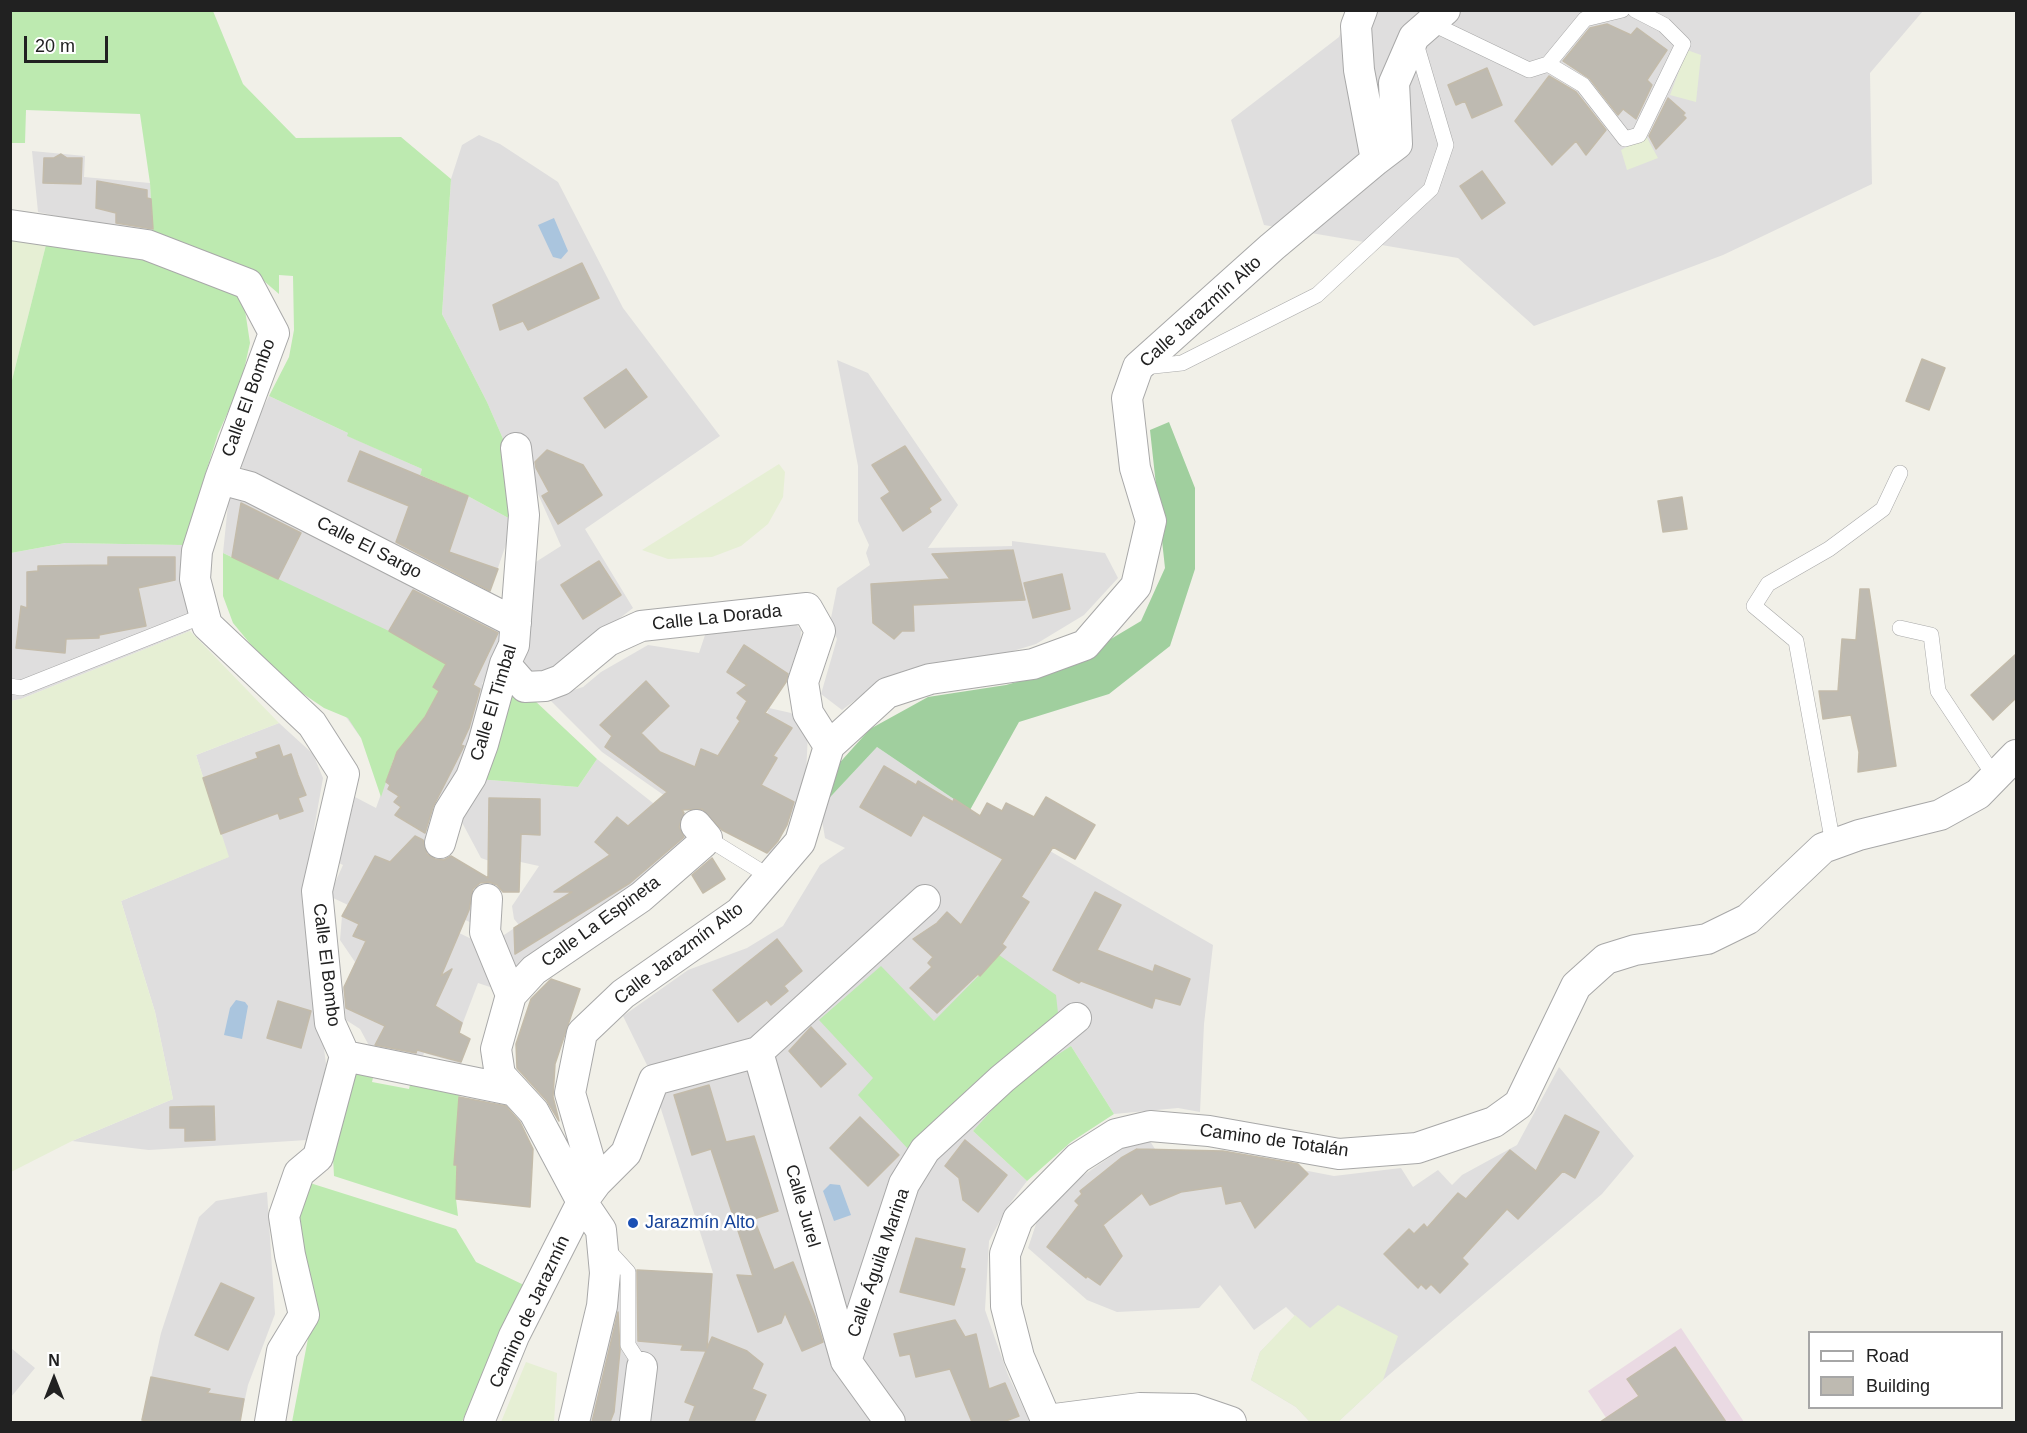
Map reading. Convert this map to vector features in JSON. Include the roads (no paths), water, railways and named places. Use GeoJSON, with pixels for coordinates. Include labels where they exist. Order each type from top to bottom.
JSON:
{"type":"FeatureCollection","features":[{"type":"Feature","properties":{"kind":"street"},"geometry":{"type":"LineString","coordinates":[[1362,10],[1356,26],[1359,70],[1376,160]]}},
{"type":"Feature","properties":{"kind":"street","name":"Calle Jarazmín Alto"},"geometry":{"type":"LineString","coordinates":[[589,1192],[570,1093],[582,1033],[623,994],[740,912],[800,842],[829,746],[887,693],[930,679],[1033,664],[1085,645],[1136,586],[1151,521],[1135,468],[1127,398],[1138,367],[1272,247],[1397,144],[1394,83],[1430,24]]}},
{"type":"Feature","properties":{"kind":"street","name":"Calle El Bombo"},"geometry":{"type":"LineString","coordinates":[[10,225],[147,245],[248,284],[274,333],[220,479],[197,551],[195,579],[207,625],[312,724],[344,774],[317,891],[330,1023],[345,1056]]}},
{"type":"Feature","properties":{"kind":"street","name":"Calle El Timbal"},"geometry":{"type":"LineString","coordinates":[[440,843],[449,812],[471,777],[483,744],[505,664],[514,645],[524,515],[516,447]]}},
{"type":"Feature","properties":{"kind":"street","name":"Calle El Sargo"},"geometry":{"type":"LineString","coordinates":[[220,479],[250,487],[516,623]]}},
{"type":"Feature","properties":{"kind":"street","name":"Calle La Dorada"},"geometry":{"type":"LineString","coordinates":[[505,664],[525,687],[545,686],[561,680],[608,641],[641,626],[807,608],[820,631],[803,682],[808,713],[829,746]]}},
{"type":"Feature","properties":{"kind":"street","name":"Camino de Totalán"},"geometry":{"type":"LineString","coordinates":[[1047,1421],[1019,1357],[1006,1306],[1005,1254],[1018,1219],[1078,1158],[1116,1134],[1150,1126],[1209,1131],[1339,1154],[1417,1148],[1494,1122],[1519,1104],[1576,986],[1605,959],[1635,950],[1707,939],[1718,934],[1748,919],[1823,848],[1858,835],[1940,815],[1977,794],[2016,755]]}},
{"type":"Feature","properties":{"kind":"street","name":"Calle La Espineta"},"geometry":{"type":"LineString","coordinates":[[512,996],[534,970],[641,897],[702,831]]}},
{"type":"Feature","properties":{"kind":"street"},"geometry":{"type":"LineString","coordinates":[[487,899],[485,932],[512,996],[496,1049],[500,1075],[534,1112],[589,1192],[601,1230],[605,1273],[602,1306],[574,1422]]}},
{"type":"Feature","properties":{"kind":"street"},"geometry":{"type":"LineString","coordinates":[[589,1192],[626,1153],[654,1080],[758,1052],[925,900]]}},
{"type":"Feature","properties":{"kind":"street","name":"Calle Águila Marina"},"geometry":{"type":"LineString","coordinates":[[890,1422],[846,1360],[904,1184],[925,1150],[1002,1079],[1076,1018]]}},
{"type":"Feature","properties":{"kind":"street","name":"Calle Jurel"},"geometry":{"type":"LineString","coordinates":[[758,1052],[846,1360]]}},
{"type":"Feature","properties":{"kind":"street"},"geometry":{"type":"LineString","coordinates":[[270,1422],[282,1351],[304,1316],[284,1216],[299,1173],[318,1157],[345,1056],[440,1078],[512,1090]]}},
{"type":"Feature","properties":{"kind":"street","name":"Camino de Jarazmín"},"geometry":{"type":"LineString","coordinates":[[479,1422],[514,1336],[589,1192]]}},
{"type":"Feature","properties":{"kind":"street"},"geometry":{"type":"LineString","coordinates":[[635,1422],[642,1367]]}},
{"type":"Feature","properties":{"kind":"street"},"geometry":{"type":"LineString","coordinates":[[1047,1421],[1140,1408],[1193,1409],[1231,1422]]}},
{"type":"Feature","properties":{"kind":"lane"},"geometry":{"type":"LineString","coordinates":[[1430,24],[1529,70],[1548,64],[1585,19],[1622,10]]}},
{"type":"Feature","properties":{"kind":"lane"},"geometry":{"type":"LineString","coordinates":[[1548,64],[1583,85],[1625,139],[1639,135],[1683,44],[1664,25],[1635,10]]}},
{"type":"Feature","properties":{"kind":"lane"},"geometry":{"type":"LineString","coordinates":[[1138,367],[1182,363],[1317,295],[1431,189],[1446,145],[1430,24]]}},
{"type":"Feature","properties":{"kind":"lane"},"geometry":{"type":"LineString","coordinates":[[1833,844],[1796,641],[1754,606],[1768,585],[1829,549],[1883,509],[1900,473]]}},
{"type":"Feature","properties":{"kind":"lane"},"geometry":{"type":"LineString","coordinates":[[10,686],[21,688],[205,615]]}},
{"type":"Feature","properties":{"kind":"lane"},"geometry":{"type":"LineString","coordinates":[[1900,628],[1931,635],[1938,691],[1995,777]]}},
{"type":"Feature","properties":{"kind":"lane"},"geometry":{"type":"LineString","coordinates":[[702,831],[770,877]]}},
{"type":"Feature","properties":{"kind":"lane"},"geometry":{"type":"LineString","coordinates":[[602,1243],[628,1272],[628,1345],[642,1367]]}},
{"type":"Feature","properties":{"kind":"water"},"geometry":{"type":"Polygon","coordinates":[[[554,218],[568,251],[561,259],[553,257],[538,225],[554,218]]]}},
{"type":"Feature","properties":{"kind":"water"},"geometry":{"type":"Polygon","coordinates":[[[236,1000],[245,1002],[248,1006],[242,1039],[224,1035],[230,1008],[236,1000]]]}},
{"type":"Feature","properties":{"kind":"water"},"geometry":{"type":"Polygon","coordinates":[[[830,1184],[840,1185],[851,1215],[834,1221],[823,1191],[830,1184]]]}},
{"type":"Feature","properties":{"kind":"place","name":"Jarazmín Alto"},"geometry":{"type":"Point","coordinates":[633,1223]}}]}
